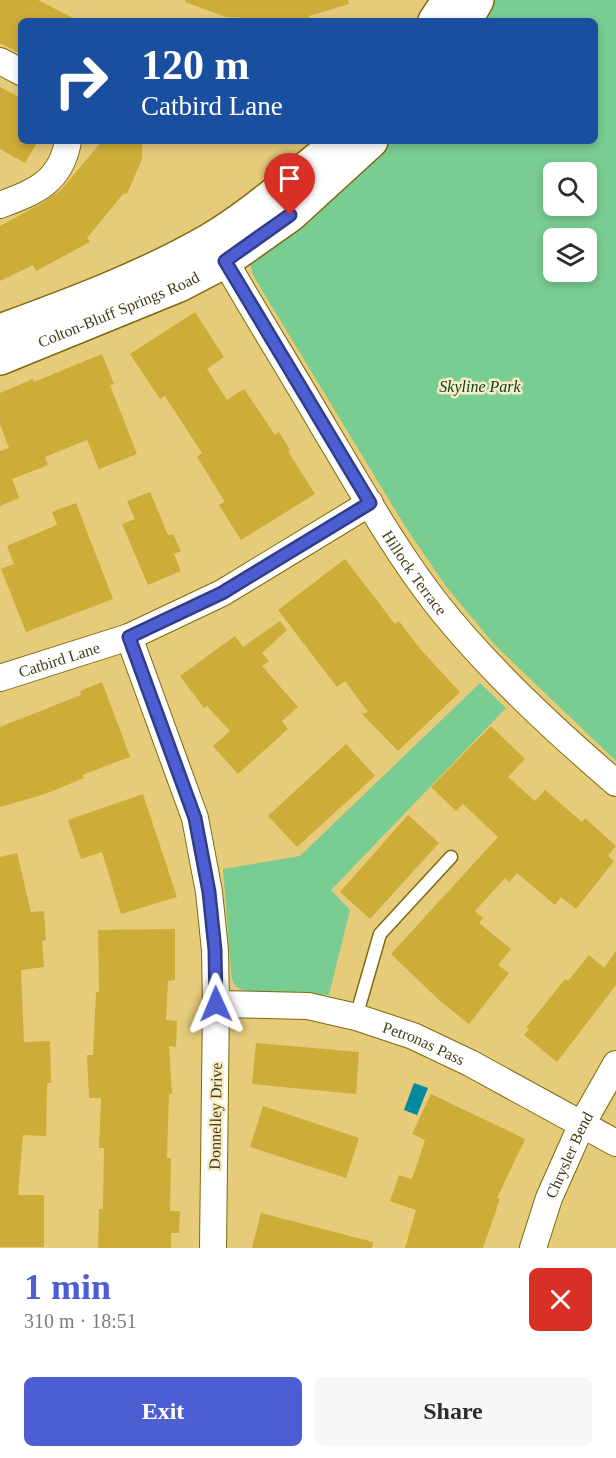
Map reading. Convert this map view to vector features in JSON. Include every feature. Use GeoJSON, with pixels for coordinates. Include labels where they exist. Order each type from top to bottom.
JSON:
{"type":"FeatureCollection","features":[{"type":"Feature","properties":{"kind":"street"},"geometry":{"type":"LineString","coordinates":[[437,18],[449,0]]}},
{"type":"Feature","properties":{"kind":"street"},"geometry":{"type":"LineString","coordinates":[[467,18],[477,0]]}},
{"type":"Feature","properties":{"kind":"street"},"geometry":{"type":"LineString","coordinates":[[0,61],[18,70]]}},
{"type":"Feature","properties":{"kind":"street"},"geometry":{"type":"LineString","coordinates":[[0,205],[40,189],[54,176],[62,162],[67,144]]}},
{"type":"Feature","properties":{"kind":"street","name":"Colton-Bluff Springs Road"},"geometry":{"type":"LineString","coordinates":[[0,358],[59,336],[179,285],[218,250],[259,206],[334,144]]}},
{"type":"Feature","properties":{"kind":"street","name":"Colton-Bluff Springs Road"},"geometry":{"type":"LineString","coordinates":[[0,331],[218,250],[290,215],[367,144]]}},
{"type":"Feature","properties":{"kind":"street","name":"Hillock Terrace"},"geometry":{"type":"LineString","coordinates":[[218,250],[370,503],[437,603],[472,644],[575,748],[616,783]]}},
{"type":"Feature","properties":{"kind":"street","name":"Catbird Lane"},"geometry":{"type":"LineString","coordinates":[[0,678],[129,637],[222,593],[370,503]]}},
{"type":"Feature","properties":{"kind":"street","name":"Donnelley Drive"},"geometry":{"type":"LineString","coordinates":[[129,637],[195,818],[209,892],[215,950],[216,1004],[213,1248]]}},
{"type":"Feature","properties":{"kind":"street","name":"Petronas Pass"},"geometry":{"type":"LineString","coordinates":[[216,1004],[308,1006],[356,1017],[422,1041],[470,1063],[616,1143]]}},
{"type":"Feature","properties":{"kind":"street","name":"Chrysler Bend"},"geometry":{"type":"LineString","coordinates":[[533,1248],[549,1198],[582,1124],[616,1064]]}},
{"type":"Feature","properties":{"kind":"lane"},"geometry":{"type":"LineString","coordinates":[[356,1017],[380,934],[451,857]]}},
{"type":"Feature","properties":{"kind":"green space","name":"Skyline Park"},"geometry":{"type":"Polygon","coordinates":[[[488,0],[616,0],[616,761],[494,644],[445,585],[405,526],[260,287],[251,269],[251,258],[379,144],[598,144],[598,18],[477,18],[488,0]]]}},
{"type":"Feature","properties":{"kind":"green space"},"geometry":{"type":"Polygon","coordinates":[[[480,683],[506,708],[331,890],[350,910],[329,995],[248,992],[237,987],[231,975],[223,869],[300,856],[480,683]]]}},
{"type":"Feature","properties":{"kind":"water"},"geometry":{"type":"Polygon","coordinates":[[[414,1083],[428,1088],[417,1115],[404,1110],[414,1083]]]}},
{"type":"Feature","properties":{"kind":"building"},"geometry":{"type":"Polygon","coordinates":[[[0,0],[38,0],[73,18],[18,18],[18,52],[0,43],[0,0]]]}},
{"type":"Feature","properties":{"kind":"building"},"geometry":{"type":"Polygon","coordinates":[[[185,0],[348,0],[349,4],[309,16],[309,18],[244,18],[226,17],[185,2],[185,0]]]}},
{"type":"Feature","properties":{"kind":"building"},"geometry":{"type":"Polygon","coordinates":[[[0,87],[18,96],[18,144],[36,144],[25,163],[0,149],[0,87]]]}},
{"type":"Feature","properties":{"kind":"building"},"geometry":{"type":"Polygon","coordinates":[[[99,144],[142,144],[142,159],[127,194],[124,193],[87,238],[90,242],[36,271],[33,265],[0,281],[0,226],[61,190],[99,144]]]}},
{"type":"Feature","properties":{"kind":"building"},"geometry":{"type":"Polygon","coordinates":[[[195,312],[224,357],[207,369],[227,400],[244,389],[275,435],[279,432],[315,494],[241,540],[219,505],[225,502],[197,457],[202,453],[165,396],[160,399],[130,354],[195,312]]]}},
{"type":"Feature","properties":{"kind":"building"},"geometry":{"type":"Polygon","coordinates":[[[102,354],[114,384],[110,385],[137,454],[99,469],[87,440],[45,457],[48,465],[12,479],[19,498],[0,506],[0,451],[9,448],[0,424],[0,393],[33,379],[34,382],[102,354]]]}},
{"type":"Feature","properties":{"kind":"building"},"geometry":{"type":"Polygon","coordinates":[[[150,492],[168,535],[173,534],[181,551],[174,554],[181,571],[148,585],[122,524],[135,519],[127,501],[150,492]]]}},
{"type":"Feature","properties":{"kind":"building"},"geometry":{"type":"Polygon","coordinates":[[[76,503],[113,599],[26,632],[1,569],[14,564],[7,546],[57,525],[52,512],[76,503]]]}},
{"type":"Feature","properties":{"kind":"building"},"geometry":{"type":"Polygon","coordinates":[[[345,559],[395,624],[399,621],[421,650],[460,692],[398,751],[362,714],[368,712],[345,681],[337,687],[278,610],[345,559]]]}},
{"type":"Feature","properties":{"kind":"building"},"geometry":{"type":"Polygon","coordinates":[[[280,621],[287,630],[262,653],[269,661],[262,666],[298,707],[282,721],[288,729],[238,774],[213,746],[230,731],[207,706],[204,708],[180,676],[235,636],[243,647],[280,621]]]}},
{"type":"Feature","properties":{"kind":"building"},"geometry":{"type":"Polygon","coordinates":[[[102,682],[130,757],[82,775],[84,778],[45,794],[0,807],[0,727],[81,695],[80,691],[102,682]]]}},
{"type":"Feature","properties":{"kind":"building"},"geometry":{"type":"Polygon","coordinates":[[[491,726],[525,759],[508,777],[535,801],[545,790],[582,822],[585,818],[616,846],[608,856],[614,861],[576,909],[561,897],[555,905],[517,873],[509,882],[505,878],[475,911],[483,918],[479,923],[511,949],[498,965],[509,973],[469,1024],[440,1001],[391,954],[498,837],[463,804],[456,811],[431,787],[491,726]]]}},
{"type":"Feature","properties":{"kind":"building"},"geometry":{"type":"Polygon","coordinates":[[[346,744],[375,776],[297,847],[268,816],[346,744]]]}},
{"type":"Feature","properties":{"kind":"building"},"geometry":{"type":"Polygon","coordinates":[[[143,794],[177,897],[121,914],[102,852],[81,859],[68,820],[143,794]]]}},
{"type":"Feature","properties":{"kind":"building"},"geometry":{"type":"Polygon","coordinates":[[[408,815],[439,843],[370,919],[340,892],[408,815]]]}},
{"type":"Feature","properties":{"kind":"building"},"geometry":{"type":"Polygon","coordinates":[[[17,853],[31,912],[44,911],[46,940],[42,941],[44,967],[21,970],[24,1042],[50,1041],[51,1083],[47,1083],[46,1136],[23,1135],[18,1195],[44,1195],[44,1247],[0,1247],[0,857],[17,853]]]}},
{"type":"Feature","properties":{"kind":"building"},"geometry":{"type":"Polygon","coordinates":[[[175,929],[175,980],[168,981],[166,1020],[177,1021],[176,1047],[169,1046],[172,1094],[169,1094],[167,1158],[171,1158],[170,1211],[180,1211],[179,1233],[171,1233],[171,1248],[98,1248],[99,1209],[103,1209],[104,1148],[99,1148],[101,1098],[89,1098],[87,1055],[93,1055],[96,992],[99,992],[98,930],[175,929]]]}},
{"type":"Feature","properties":{"kind":"building"},"geometry":{"type":"Polygon","coordinates":[[[616,951],[616,985],[557,1062],[524,1035],[529,1029],[526,1028],[565,979],[568,981],[589,955],[604,968],[616,951]]]}},
{"type":"Feature","properties":{"kind":"building"},"geometry":{"type":"Polygon","coordinates":[[[256,1043],[359,1052],[356,1094],[252,1084],[256,1043]]]}},
{"type":"Feature","properties":{"kind":"building"},"geometry":{"type":"Polygon","coordinates":[[[431,1094],[525,1139],[497,1198],[500,1199],[483,1248],[405,1248],[416,1210],[390,1201],[399,1175],[412,1179],[425,1140],[412,1134],[431,1094]]]}},
{"type":"Feature","properties":{"kind":"building"},"geometry":{"type":"Polygon","coordinates":[[[263,1106],[359,1138],[346,1178],[250,1147],[263,1106]]]}},
{"type":"Feature","properties":{"kind":"building"},"geometry":{"type":"Polygon","coordinates":[[[261,1213],[373,1242],[372,1248],[252,1248],[261,1213]]]}},
{"type":"Feature","properties":{"kind":"route"},"geometry":{"type":"LineString","coordinates":[[216,1004],[215,950],[209,892],[195,818],[129,637],[222,593],[370,503],[225,261],[290,215]]}}]}
